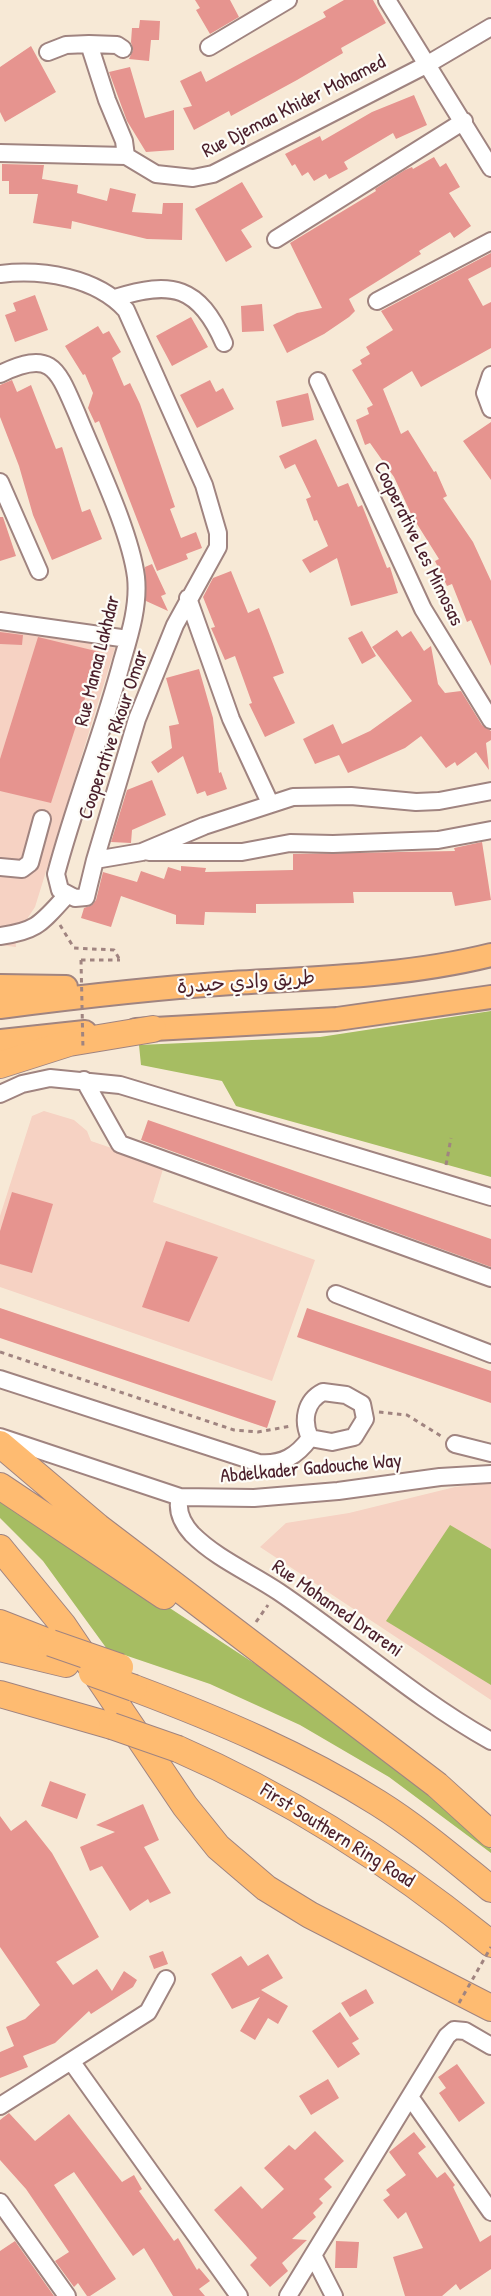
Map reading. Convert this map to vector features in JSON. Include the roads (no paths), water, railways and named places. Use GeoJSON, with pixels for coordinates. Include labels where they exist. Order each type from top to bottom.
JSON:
{"type":"FeatureCollection","features":[{"type":"Feature","properties":{"kind":"highway"},"geometry":{"type":"LineString","coordinates":[[0,1065],[69,1043],[153,1029]]}},
{"type":"Feature","properties":{"kind":"highway"},"geometry":{"type":"LineString","coordinates":[[0,1444],[98,1527],[344,1711],[437,1785],[491,1834]]}},
{"type":"Feature","properties":{"kind":"highway"},"geometry":{"type":"LineString","coordinates":[[0,1486],[344,1711]]}},
{"type":"Feature","properties":{"kind":"highway"},"geometry":{"type":"LineString","coordinates":[[0,1548],[48,1605],[185,1806],[218,1847],[266,1888],[310,1915],[491,2008]]}},
{"type":"Feature","properties":{"kind":"highway"},"geometry":{"type":"LineString","coordinates":[[0,1562],[48,1605]]}},
{"type":"Feature","properties":{"kind":"highway"},"geometry":{"type":"LineString","coordinates":[[0,1623],[225,1708],[312,1757],[380,1804],[491,1889]]}},
{"type":"Feature","properties":{"kind":"highway"},"geometry":{"type":"LineString","coordinates":[[0,1647],[66,1664],[134,1688],[273,1745],[380,1804]]}},
{"type":"Feature","properties":{"kind":"highway","name":"First Southern Ring Road"},"geometry":{"type":"LineString","coordinates":[[0,1694],[112,1726],[178,1749],[286,1800],[342,1834],[418,1887],[491,1946]]}},
{"type":"Feature","properties":{"kind":"main road","name":"طريق وادي حيدرة"},"geometry":{"type":"LineString","coordinates":[[0,1007],[136,990],[346,976],[432,967],[491,955]]}},
{"type":"Feature","properties":{"kind":"main road"},"geometry":{"type":"LineString","coordinates":[[0,986],[136,990]]}},
{"type":"Feature","properties":{"kind":"main road","name":"طريق وادي حيدرة"},"geometry":{"type":"LineString","coordinates":[[0,1041],[42,1035],[337,1019],[491,997]]}},
{"type":"Feature","properties":{"kind":"street"},"geometry":{"type":"LineString","coordinates":[[209,46],[288,0]]}},
{"type":"Feature","properties":{"kind":"street"},"geometry":{"type":"LineString","coordinates":[[387,0],[491,168]]}},
{"type":"Feature","properties":{"kind":"street","name":"Rue Djemaa Khider Mohamed"},"geometry":{"type":"LineString","coordinates":[[0,153],[126,156],[156,174],[193,178],[213,174],[428,64],[491,27]]}},
{"type":"Feature","properties":{"kind":"street"},"geometry":{"type":"LineString","coordinates":[[89,44],[107,100],[124,141],[126,156]]}},
{"type":"Feature","properties":{"kind":"street"},"geometry":{"type":"LineString","coordinates":[[48,52],[66,45],[89,44],[117,45],[123,49]]}},
{"type":"Feature","properties":{"kind":"street"},"geometry":{"type":"LineString","coordinates":[[276,239],[464,121]]}},
{"type":"Feature","properties":{"kind":"street"},"geometry":{"type":"LineString","coordinates":[[377,302],[491,241]]}},
{"type":"Feature","properties":{"kind":"street","name":"Cooperative Rkour Omar"},"geometry":{"type":"LineString","coordinates":[[0,274],[51,274],[86,284],[115,298],[126,310],[204,485],[217,522],[218,547],[188,598],[137,719],[94,860]]}},
{"type":"Feature","properties":{"kind":"street"},"geometry":{"type":"LineString","coordinates":[[115,298],[146,288],[168,288],[195,298],[213,317],[224,343]]}},
{"type":"Feature","properties":{"kind":"street","name":"Rue Manaa Lakhdar"},"geometry":{"type":"LineString","coordinates":[[0,374],[23,363],[35,361],[47,364],[69,396],[131,556],[136,595],[128,639],[107,719],[56,874],[58,886],[67,895]]}},
{"type":"Feature","properties":{"kind":"street"},"geometry":{"type":"LineString","coordinates":[[491,375],[486,393],[491,409]]}},
{"type":"Feature","properties":{"kind":"street","name":"Cooperative Les Mimosas"},"geometry":{"type":"LineString","coordinates":[[318,381],[423,609],[491,720]]}},
{"type":"Feature","properties":{"kind":"street"},"geometry":{"type":"LineString","coordinates":[[0,482],[39,571]]}},
{"type":"Feature","properties":{"kind":"street"},"geometry":{"type":"LineString","coordinates":[[188,598],[231,719],[270,803]]}},
{"type":"Feature","properties":{"kind":"street"},"geometry":{"type":"LineString","coordinates":[[0,621],[128,639]]}},
{"type":"Feature","properties":{"kind":"street"},"geometry":{"type":"LineString","coordinates":[[142,852],[165,841],[270,803],[293,797],[351,796],[416,802],[439,801],[491,791]]}},
{"type":"Feature","properties":{"kind":"street"},"geometry":{"type":"LineString","coordinates":[[0,867],[22,869],[30,863],[42,819]]}},
{"type":"Feature","properties":{"kind":"street"},"geometry":{"type":"LineString","coordinates":[[0,936],[20,933],[37,927],[67,895],[82,899],[86,897],[94,860],[142,852],[242,852],[290,843],[343,844],[438,840],[491,830]]}},
{"type":"Feature","properties":{"kind":"street"},"geometry":{"type":"LineString","coordinates":[[0,1094],[36,1080],[84,1080],[136,1088],[491,1197]]}},
{"type":"Feature","properties":{"kind":"street"},"geometry":{"type":"LineString","coordinates":[[84,1080],[120,1144],[491,1278]]}},
{"type":"Feature","properties":{"kind":"street"},"geometry":{"type":"LineString","coordinates":[[336,1294],[491,1353]]}},
{"type":"Feature","properties":{"kind":"street"},"geometry":{"type":"LineString","coordinates":[[0,1379],[259,1463],[286,1460],[294,1456],[310,1438]]}},
{"type":"Feature","properties":{"kind":"street"},"geometry":{"type":"LineString","coordinates":[[323,1392],[355,1399],[365,1412],[363,1426],[354,1437],[332,1442],[310,1438],[306,1421],[311,1400],[323,1392]]}},
{"type":"Feature","properties":{"kind":"street","name":"Abdelkader Gadouche Way"},"geometry":{"type":"LineString","coordinates":[[0,1437],[180,1497],[254,1498],[338,1491],[440,1477],[491,1474]]}},
{"type":"Feature","properties":{"kind":"street"},"geometry":{"type":"LineString","coordinates":[[455,1444],[491,1453]]}},
{"type":"Feature","properties":{"kind":"street","name":"Rue Mohamed Drareni"},"geometry":{"type":"LineString","coordinates":[[180,1497],[179,1508],[185,1526],[202,1543],[279,1592],[443,1712],[491,1741]]}},
{"type":"Feature","properties":{"kind":"street"},"geometry":{"type":"LineString","coordinates":[[0,2106],[148,2012],[166,1979]]}},
{"type":"Feature","properties":{"kind":"street"},"geometry":{"type":"LineString","coordinates":[[288,2296],[447,2036],[454,2030],[465,2031],[491,2046]]}},
{"type":"Feature","properties":{"kind":"street"},"geometry":{"type":"LineString","coordinates":[[71,2061],[239,2296]]}},
{"type":"Feature","properties":{"kind":"street"},"geometry":{"type":"LineString","coordinates":[[410,2097],[491,2212]]}},
{"type":"Feature","properties":{"kind":"street"},"geometry":{"type":"LineString","coordinates":[[0,2202],[67,2296]]}},
{"type":"Feature","properties":{"kind":"street"},"geometry":{"type":"LineString","coordinates":[[313,2255],[334,2296]]}}]}
